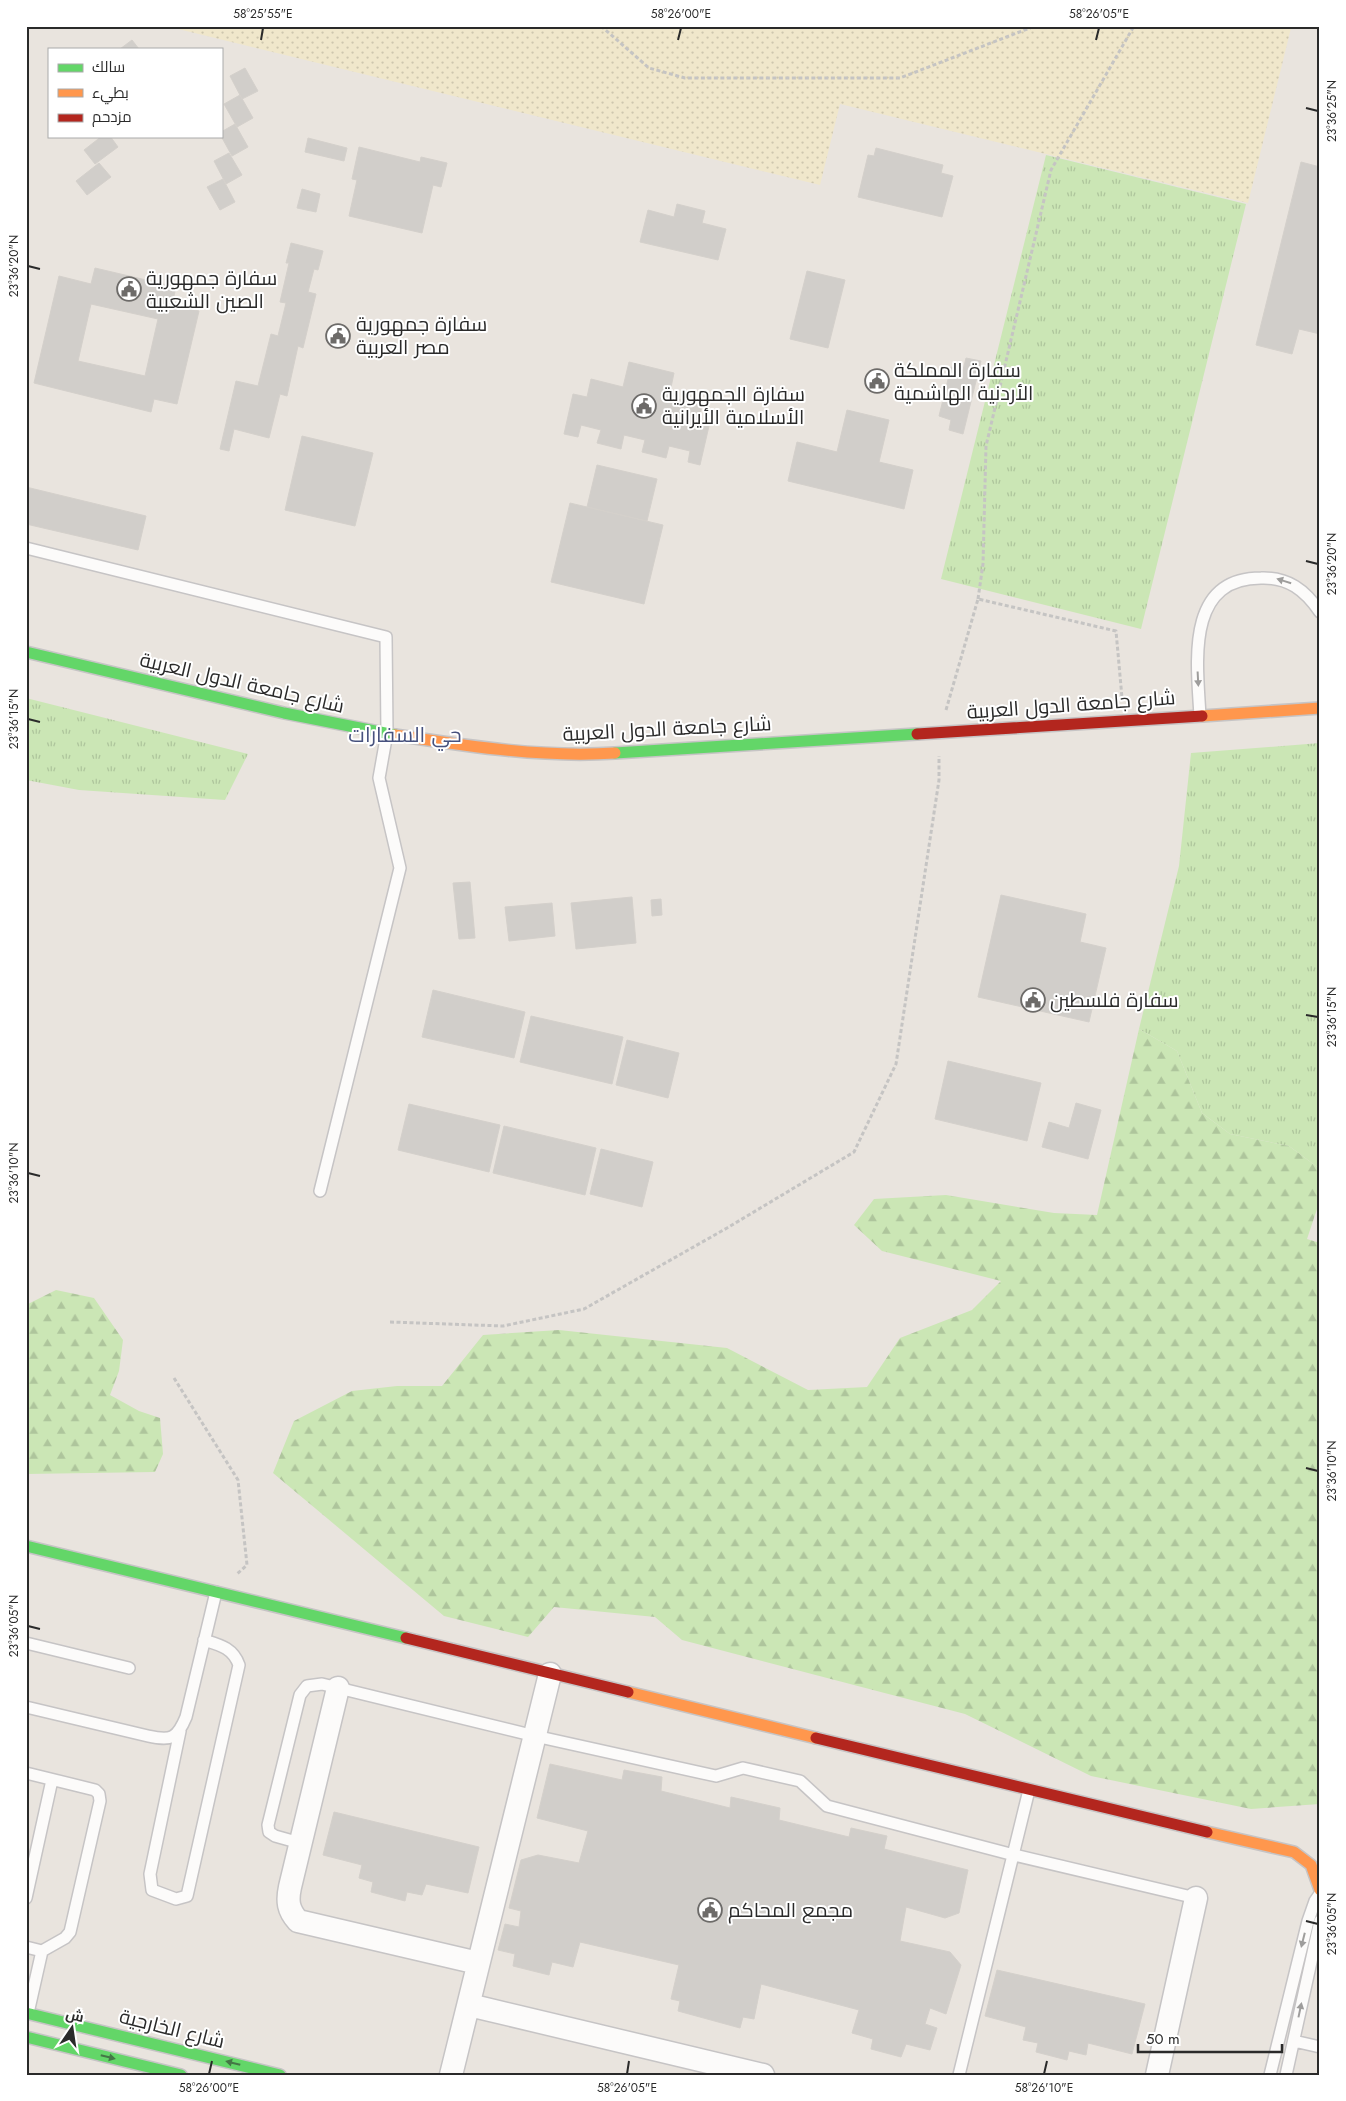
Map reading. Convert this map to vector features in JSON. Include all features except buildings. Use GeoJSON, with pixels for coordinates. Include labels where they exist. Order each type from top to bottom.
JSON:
{"type":"FeatureCollection","features":[{"type":"Feature","properties":{"kind":"street","name":"شارع جامعة الدول العربية"},"geometry":{"type":"LineString","coordinates":[[26,652],[284,713],[433,742],[555,753],[607,754],[1320,708]]}},
{"type":"Feature","properties":{"kind":"street"},"geometry":{"type":"LineString","coordinates":[[26,1546],[1029,1790],[1294,1852],[1312,1865],[1320,1890]]}},
{"type":"Feature","properties":{"kind":"street"},"geometry":{"type":"LineString","coordinates":[[451,2075],[550,1674]]}},
{"type":"Feature","properties":{"kind":"street"},"geometry":{"type":"LineString","coordinates":[[338,1688],[287,1901],[291,1913],[298,1920],[478,1963]]}},
{"type":"Feature","properties":{"kind":"street"},"geometry":{"type":"LineString","coordinates":[[1157,2075],[1196,1898]]}},
{"type":"Feature","properties":{"kind":"street"},"geometry":{"type":"LineString","coordinates":[[468,2005],[763,2075]]}},
{"type":"Feature","properties":{"kind":"street","name":"شارع الخارجية"},"geometry":{"type":"LineString","coordinates":[[27,2013],[280,2075]]}},
{"type":"Feature","properties":{"kind":"street"},"geometry":{"type":"LineString","coordinates":[[26,2025],[98,2041],[112,2041],[127,2037]]}},
{"type":"Feature","properties":{"kind":"street"},"geometry":{"type":"LineString","coordinates":[[26,2037],[181,2075]]}},
{"type":"Feature","properties":{"kind":"street"},"geometry":{"type":"LineString","coordinates":[[159,2045],[168,2055],[192,2068]]}},
{"type":"Feature","properties":{"kind":"lane"},"geometry":{"type":"LineString","coordinates":[[26,548],[386,637],[387,733],[379,778],[400,868],[320,1191]]}},
{"type":"Feature","properties":{"kind":"lane"},"geometry":{"type":"LineString","coordinates":[[1200,716],[1196,655],[1201,624],[1210,601],[1228,584],[1247,578],[1284,580],[1299,587],[1320,612]]}},
{"type":"Feature","properties":{"kind":"lane"},"geometry":{"type":"LineString","coordinates":[[204,1640],[224,1646],[236,1656],[239,1665],[187,1896],[176,1899],[152,1890],[150,1874],[180,1731],[186,1717],[204,1640],[216,1592]]}},
{"type":"Feature","properties":{"kind":"lane"},"geometry":{"type":"LineString","coordinates":[[26,1643],[129,1668]]}},
{"type":"Feature","properties":{"kind":"lane"},"geometry":{"type":"LineString","coordinates":[[300,1843],[275,1836],[269,1832],[268,1826],[300,1695],[308,1686],[322,1684],[535,1736],[716,1776],[743,1768],[800,1781],[827,1806],[1014,1855],[1196,1898]]}},
{"type":"Feature","properties":{"kind":"lane"},"geometry":{"type":"LineString","coordinates":[[26,1707],[164,1740],[171,1738],[180,1731]]}},
{"type":"Feature","properties":{"kind":"lane"},"geometry":{"type":"LineString","coordinates":[[26,1773],[95,1790],[99,1794],[100,1801],[70,1932],[65,1938],[42,1951],[26,1947]]}},
{"type":"Feature","properties":{"kind":"lane"},"geometry":{"type":"LineString","coordinates":[[26,1898],[52,1780]]}},
{"type":"Feature","properties":{"kind":"lane"},"geometry":{"type":"LineString","coordinates":[[959,2075],[1029,1790]]}},
{"type":"Feature","properties":{"kind":"lane"},"geometry":{"type":"LineString","coordinates":[[1270,2075],[1308,1920],[1315,1901],[1320,1894]]}},
{"type":"Feature","properties":{"kind":"lane"},"geometry":{"type":"LineString","coordinates":[[1286,2075],[1320,1920]]}},
{"type":"Feature","properties":{"kind":"lane"},"geometry":{"type":"LineString","coordinates":[[27,2013],[42,1951]]}},
{"type":"Feature","properties":{"kind":"lane"},"geometry":{"type":"LineString","coordinates":[[1294,2041],[1320,2047]]}},
{"type":"Feature","properties":{"kind":"path"},"geometry":{"type":"LineString","coordinates":[[601,26],[649,68],[685,78],[900,78],[1035,26]]}},
{"type":"Feature","properties":{"kind":"path"},"geometry":{"type":"LineString","coordinates":[[390,1322],[503,1326],[584,1309],[727,1228],[854,1152],[896,1064],[939,780],[940,732],[978,599],[983,564],[986,446],[1051,170],[1134,26]]}},
{"type":"Feature","properties":{"kind":"path"},"geometry":{"type":"LineString","coordinates":[[978,599],[1116,631],[1124,721]]}},
{"type":"Feature","properties":{"kind":"path"},"geometry":{"type":"LineString","coordinates":[[174,1378],[238,1480],[247,1565],[216,1592]]}},
{"type":"Feature","properties":{"kind":"green space"},"geometry":{"type":"Polygon","coordinates":[[[1046,155],[1246,204],[1141,629],[941,579],[1046,155]]]}},
{"type":"Feature","properties":{"kind":"green space"},"geometry":{"type":"Polygon","coordinates":[[[26,698],[248,754],[225,800],[79,790],[26,780],[26,698]]]}},
{"type":"Feature","properties":{"kind":"green space"},"geometry":{"type":"Polygon","coordinates":[[[1320,743],[1320,1169],[1289,1146],[1230,1134],[1202,1113],[1177,1051],[1139,1029],[1179,866],[1191,753],[1320,743]]]}},
{"type":"Feature","properties":{"kind":"green space"},"geometry":{"type":"Polygon","coordinates":[[[1139,1029],[1177,1051],[1202,1113],[1230,1134],[1289,1146],[1320,1169],[1320,1200],[1307,1239],[1320,1243],[1320,1804],[1251,1809],[1091,1776],[965,1714],[682,1640],[655,1617],[554,1607],[528,1637],[444,1616],[273,1473],[294,1421],[352,1391],[397,1386],[442,1386],[483,1335],[559,1330],[727,1348],[808,1390],[867,1387],[900,1338],[972,1310],[1001,1281],[882,1251],[854,1225],[874,1199],[946,1195],[1054,1213],[1097,1215],[1139,1029]]]}},
{"type":"Feature","properties":{"kind":"green space"},"geometry":{"type":"Polygon","coordinates":[[[56,1290],[94,1298],[123,1340],[119,1371],[110,1395],[139,1411],[160,1418],[163,1454],[155,1472],[26,1474],[26,1305],[56,1290]]]}},
{"type":"Feature","properties":{"kind":"sand"},"geometry":{"type":"Polygon","coordinates":[[[166,26],[1306,26],[1291,28],[1248,203],[840,104],[820,185],[166,26]]]}},
{"type":"Feature","properties":{"kind":"traffic: fast"},"geometry":{"type":"LineString","coordinates":[[26,652],[284,713],[395,735]]}},
{"type":"Feature","properties":{"kind":"traffic: fast"},"geometry":{"type":"LineString","coordinates":[[615,753],[917,734]]}},
{"type":"Feature","properties":{"kind":"traffic: fast"},"geometry":{"type":"LineString","coordinates":[[26,1546],[406,1638]]}},
{"type":"Feature","properties":{"kind":"traffic: fast"},"geometry":{"type":"LineString","coordinates":[[26,2013],[280,2075]]}},
{"type":"Feature","properties":{"kind":"traffic: fast"},"geometry":{"type":"LineString","coordinates":[[26,2037],[181,2075]]}},
{"type":"Feature","properties":{"kind":"traffic: slow"},"geometry":{"type":"LineString","coordinates":[[1202,716],[1320,708]]}},
{"type":"Feature","properties":{"kind":"traffic: slow"},"geometry":{"type":"LineString","coordinates":[[395,735],[505,750],[560,754],[615,753]]}},
{"type":"Feature","properties":{"kind":"traffic: slow"},"geometry":{"type":"LineString","coordinates":[[628,1692],[816,1738]]}},
{"type":"Feature","properties":{"kind":"traffic: slow"},"geometry":{"type":"LineString","coordinates":[[1207,1832],[1294,1852],[1311,1865],[1320,1890]]}},
{"type":"Feature","properties":{"kind":"traffic: jam"},"geometry":{"type":"LineString","coordinates":[[917,734],[1202,716]]}},
{"type":"Feature","properties":{"kind":"traffic: jam"},"geometry":{"type":"LineString","coordinates":[[406,1638],[628,1692]]}},
{"type":"Feature","properties":{"kind":"traffic: jam"},"geometry":{"type":"LineString","coordinates":[[816,1738],[1207,1832]]}},
{"type":"Feature","properties":{"kind":"place","name":"سفارة جمهورية الصين الشعبية"},"geometry":{"type":"Point","coordinates":[129,289]}},
{"type":"Feature","properties":{"kind":"place","name":"سفارة جمهورية مصر العربية"},"geometry":{"type":"Point","coordinates":[338,336]}},
{"type":"Feature","properties":{"kind":"place","name":"سفارة المملكة الأردنية الهاشمية"},"geometry":{"type":"Point","coordinates":[877,381]}},
{"type":"Feature","properties":{"kind":"place","name":"سفارة الجمهورية الأسلامية الأيرانية"},"geometry":{"type":"Point","coordinates":[644,406]}},
{"type":"Feature","properties":{"kind":"place","name":"سفارة فلسطين"},"geometry":{"type":"Point","coordinates":[1033,1000]}},
{"type":"Feature","properties":{"kind":"place","name":"مجمع المحاكم"},"geometry":{"type":"Point","coordinates":[710,1910]}},
{"type":"Feature","properties":{"kind":"district","name":"حي السفارات"},"geometry":{"type":"Point","coordinates":[405,735]}}]}
